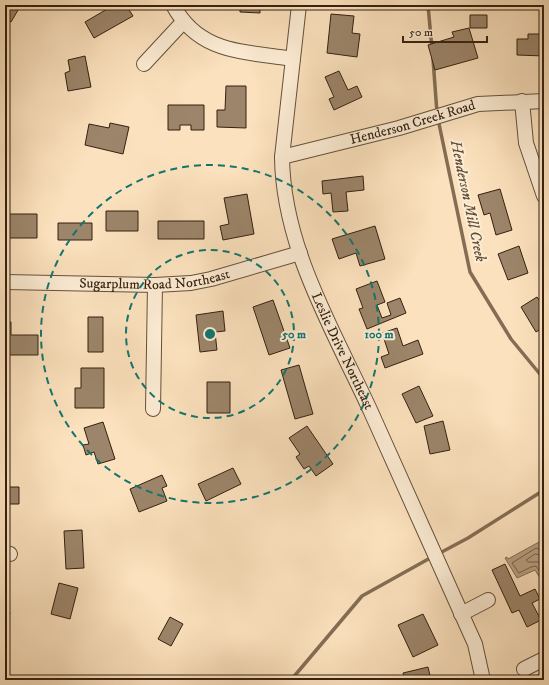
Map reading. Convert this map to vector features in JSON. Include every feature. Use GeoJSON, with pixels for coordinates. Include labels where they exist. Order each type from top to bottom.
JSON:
{"type":"FeatureCollection","features":[{"type":"Feature","properties":{"kind":"street"},"geometry":{"type":"LineString","coordinates":[[173,5],[183,22],[193,32],[222,48],[293,59]]}},
{"type":"Feature","properties":{"kind":"street","name":"Leslie Drive Northeast"},"geometry":{"type":"LineString","coordinates":[[299,5],[282,157],[282,179],[287,205],[300,253],[325,319],[370,411],[474,644],[483,680]]}},
{"type":"Feature","properties":{"kind":"street"},"geometry":{"type":"LineString","coordinates":[[144,64],[183,22]]}},
{"type":"Feature","properties":{"kind":"street"},"geometry":{"type":"LineString","coordinates":[[522,101],[526,143],[544,196]]}},
{"type":"Feature","properties":{"kind":"street","name":"Henderson Creek Road"},"geometry":{"type":"LineString","coordinates":[[282,157],[399,128],[478,104],[522,101],[544,102]]}},
{"type":"Feature","properties":{"kind":"street","name":"Sugarplum Road Northeast"},"geometry":{"type":"LineString","coordinates":[[5,282],[155,285],[191,283],[211,279],[300,253]]}},
{"type":"Feature","properties":{"kind":"street"},"geometry":{"type":"LineString","coordinates":[[153,409],[155,285]]}},
{"type":"Feature","properties":{"kind":"street"},"geometry":{"type":"LineString","coordinates":[[461,614],[488,600]]}},
{"type":"Feature","properties":{"kind":"street"},"geometry":{"type":"LineString","coordinates":[[524,669],[544,659]]}},
{"type":"Feature","properties":{"kind":"shaded area"},"geometry":{"type":"Polygon","coordinates":[[[544,671],[544,680],[530,680],[531,679],[544,671]]]}},
{"type":"Feature","properties":{"kind":"water"},"geometry":{"type":"Polygon","coordinates":[[[539,542],[544,550],[544,582],[543,583],[535,570],[517,578],[505,558],[507,557],[508,559],[539,542]]]}},
{"type":"Feature","properties":{"kind":"building"},"geometry":{"type":"Polygon","coordinates":[[[5,5],[21,5],[11,22],[5,18],[5,5]]]}},
{"type":"Feature","properties":{"kind":"building"},"geometry":{"type":"Polygon","coordinates":[[[114,5],[126,5],[133,16],[94,38],[85,22],[114,5]]]}},
{"type":"Feature","properties":{"kind":"building"},"geometry":{"type":"Polygon","coordinates":[[[240,5],[260,5],[260,13],[240,12],[240,5]]]}},
{"type":"Feature","properties":{"kind":"building"},"geometry":{"type":"Polygon","coordinates":[[[331,14],[354,16],[352,33],[360,34],[357,57],[327,53],[331,14]]]}},
{"type":"Feature","properties":{"kind":"building"},"geometry":{"type":"Polygon","coordinates":[[[470,15],[487,15],[487,28],[470,28],[470,15]]]}},
{"type":"Feature","properties":{"kind":"building"},"geometry":{"type":"Polygon","coordinates":[[[469,28],[478,58],[435,70],[428,45],[454,37],[452,32],[469,28]]]}},
{"type":"Feature","properties":{"kind":"building"},"geometry":{"type":"Polygon","coordinates":[[[528,34],[544,34],[544,56],[517,55],[517,39],[528,39],[528,34]]]}},
{"type":"Feature","properties":{"kind":"building"},"geometry":{"type":"Polygon","coordinates":[[[85,56],[91,87],[68,91],[65,73],[70,71],[68,60],[85,56]]]}},
{"type":"Feature","properties":{"kind":"building"},"geometry":{"type":"Polygon","coordinates":[[[339,71],[348,90],[357,86],[362,97],[334,110],[329,99],[334,97],[325,77],[339,71]]]}},
{"type":"Feature","properties":{"kind":"building"},"geometry":{"type":"Polygon","coordinates":[[[226,86],[246,86],[246,128],[217,127],[217,110],[225,110],[226,86]]]}},
{"type":"Feature","properties":{"kind":"building"},"geometry":{"type":"Polygon","coordinates":[[[168,105],[204,105],[204,130],[191,130],[191,125],[180,125],[180,130],[168,130],[168,105]]]}},
{"type":"Feature","properties":{"kind":"building"},"geometry":{"type":"Polygon","coordinates":[[[110,123],[129,127],[123,154],[85,145],[89,124],[109,128],[110,123]]]}},
{"type":"Feature","properties":{"kind":"building"},"geometry":{"type":"Polygon","coordinates":[[[363,176],[364,190],[346,192],[348,211],[333,212],[331,193],[323,194],[322,181],[363,176]]]}},
{"type":"Feature","properties":{"kind":"building"},"geometry":{"type":"Polygon","coordinates":[[[500,189],[512,230],[496,235],[490,213],[484,215],[478,195],[500,189]]]}},
{"type":"Feature","properties":{"kind":"building"},"geometry":{"type":"Polygon","coordinates":[[[247,194],[254,234],[223,240],[220,226],[229,224],[224,198],[247,194]]]}},
{"type":"Feature","properties":{"kind":"building"},"geometry":{"type":"Polygon","coordinates":[[[106,211],[138,211],[138,231],[106,231],[106,211]]]}},
{"type":"Feature","properties":{"kind":"building"},"geometry":{"type":"Polygon","coordinates":[[[7,214],[37,214],[37,238],[7,238],[7,214]]]}},
{"type":"Feature","properties":{"kind":"building"},"geometry":{"type":"Polygon","coordinates":[[[158,221],[204,221],[204,239],[158,239],[158,221]]]}},
{"type":"Feature","properties":{"kind":"building"},"geometry":{"type":"Polygon","coordinates":[[[58,223],[92,223],[92,240],[58,240],[58,223]]]}},
{"type":"Feature","properties":{"kind":"building"},"geometry":{"type":"Polygon","coordinates":[[[375,226],[385,259],[360,266],[356,253],[339,259],[332,239],[375,226]]]}},
{"type":"Feature","properties":{"kind":"building"},"geometry":{"type":"Polygon","coordinates":[[[519,246],[528,273],[508,280],[498,254],[519,246]]]}},
{"type":"Feature","properties":{"kind":"building"},"geometry":{"type":"Polygon","coordinates":[[[377,281],[385,302],[377,305],[382,318],[391,315],[387,303],[400,298],[406,313],[367,329],[359,309],[363,308],[356,289],[377,281]]]}},
{"type":"Feature","properties":{"kind":"building"},"geometry":{"type":"Polygon","coordinates":[[[537,297],[544,307],[544,327],[536,332],[521,307],[537,297]]]}},
{"type":"Feature","properties":{"kind":"building"},"geometry":{"type":"Polygon","coordinates":[[[273,300],[290,348],[269,355],[253,307],[273,300]]]}},
{"type":"Feature","properties":{"kind":"building"},"geometry":{"type":"Polygon","coordinates":[[[223,311],[225,331],[215,332],[217,350],[200,352],[196,315],[223,311]]]}},
{"type":"Feature","properties":{"kind":"building"},"geometry":{"type":"Polygon","coordinates":[[[88,317],[103,317],[103,352],[88,352],[88,317]]]}},
{"type":"Feature","properties":{"kind":"building"},"geometry":{"type":"Polygon","coordinates":[[[5,322],[11,322],[11,335],[38,335],[38,355],[5,355],[5,322]]]}},
{"type":"Feature","properties":{"kind":"building"},"geometry":{"type":"Polygon","coordinates":[[[397,328],[403,346],[418,340],[423,354],[385,368],[381,357],[389,354],[382,333],[397,328]]]}},
{"type":"Feature","properties":{"kind":"building"},"geometry":{"type":"Polygon","coordinates":[[[299,365],[313,414],[295,419],[281,370],[299,365]]]}},
{"type":"Feature","properties":{"kind":"building"},"geometry":{"type":"Polygon","coordinates":[[[81,368],[104,368],[104,408],[75,408],[75,388],[81,388],[81,368]]]}},
{"type":"Feature","properties":{"kind":"building"},"geometry":{"type":"Polygon","coordinates":[[[207,382],[230,382],[230,413],[207,413],[207,382]]]}},
{"type":"Feature","properties":{"kind":"building"},"geometry":{"type":"Polygon","coordinates":[[[419,386],[433,416],[416,423],[402,394],[419,386]]]}},
{"type":"Feature","properties":{"kind":"building"},"geometry":{"type":"Polygon","coordinates":[[[443,421],[450,450],[430,454],[424,426],[443,421]]]}},
{"type":"Feature","properties":{"kind":"building"},"geometry":{"type":"Polygon","coordinates":[[[103,422],[115,459],[98,464],[94,452],[86,455],[83,445],[89,444],[84,428],[103,422]]]}},
{"type":"Feature","properties":{"kind":"building"},"geometry":{"type":"Polygon","coordinates":[[[307,426],[333,464],[316,476],[309,466],[304,469],[296,457],[300,454],[289,438],[307,426]]]}},
{"type":"Feature","properties":{"kind":"building"},"geometry":{"type":"Polygon","coordinates":[[[233,468],[241,484],[206,501],[198,484],[233,468]]]}},
{"type":"Feature","properties":{"kind":"building"},"geometry":{"type":"Polygon","coordinates":[[[162,475],[167,486],[162,488],[167,501],[139,512],[130,489],[162,475]]]}},
{"type":"Feature","properties":{"kind":"building"},"geometry":{"type":"Polygon","coordinates":[[[5,487],[19,487],[19,504],[5,504],[5,487]]]}},
{"type":"Feature","properties":{"kind":"building"},"geometry":{"type":"Polygon","coordinates":[[[82,530],[84,568],[66,569],[64,531],[82,530]]]}},
{"type":"Feature","properties":{"kind":"building"},"geometry":{"type":"Polygon","coordinates":[[[505,564],[520,596],[535,589],[540,599],[532,603],[541,620],[527,627],[519,610],[512,613],[492,570],[505,564]]]}},
{"type":"Feature","properties":{"kind":"building"},"geometry":{"type":"Polygon","coordinates":[[[59,583],[78,588],[70,619],[51,614],[59,583]]]}},
{"type":"Feature","properties":{"kind":"building"},"geometry":{"type":"Polygon","coordinates":[[[6,596],[10,614],[5,615],[5,597],[6,596]]]}},
{"type":"Feature","properties":{"kind":"building"},"geometry":{"type":"Polygon","coordinates":[[[423,614],[438,645],[413,657],[398,625],[423,614]]]}},
{"type":"Feature","properties":{"kind":"building"},"geometry":{"type":"Polygon","coordinates":[[[170,617],[183,624],[171,646],[158,639],[170,617]]]}},
{"type":"Feature","properties":{"kind":"building"},"geometry":{"type":"Polygon","coordinates":[[[428,667],[431,680],[405,680],[403,673],[428,667]]]}},
{"type":"Feature","properties":{"kind":"waterway","name":"Henderson Mill Creek"},"geometry":{"type":"LineString","coordinates":[[428,5],[432,49]]}},
{"type":"Feature","properties":{"kind":"waterway","name":"Henderson Mill Creek"},"geometry":{"type":"LineString","coordinates":[[433,59],[437,113]]}},
{"type":"Feature","properties":{"kind":"waterway","name":"Henderson Mill Creek"},"geometry":{"type":"LineString","coordinates":[[438,119],[470,272],[511,339],[544,379]]}},
{"type":"Feature","properties":{"kind":"waterway"},"geometry":{"type":"LineString","coordinates":[[438,554],[468,538],[544,490]]}},
{"type":"Feature","properties":{"kind":"waterway"},"geometry":{"type":"LineString","coordinates":[[291,680],[362,596],[432,557]]}}]}
